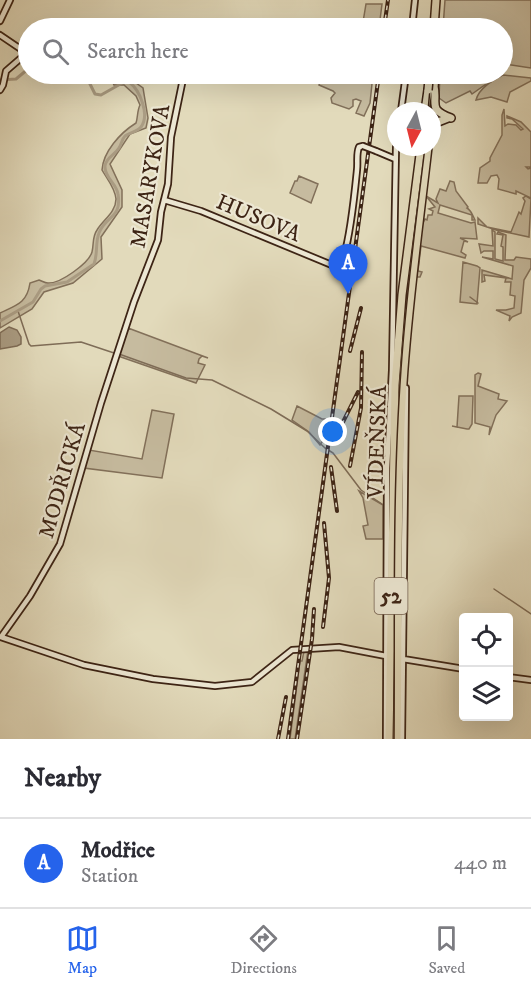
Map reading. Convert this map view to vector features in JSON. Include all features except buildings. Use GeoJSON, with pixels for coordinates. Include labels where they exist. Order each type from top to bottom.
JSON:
{"type":"FeatureCollection","features":[{"type":"Feature","properties":{"kind":"highway"},"geometry":{"type":"LineString","coordinates":[[437,18],[438,0]]}},
{"type":"Feature","properties":{"kind":"highway"},"geometry":{"type":"LineString","coordinates":[[427,102],[430,84]]}},
{"type":"Feature","properties":{"kind":"highway"},"geometry":{"type":"LineString","coordinates":[[430,84],[431,102]]}},
{"type":"Feature","properties":{"kind":"highway"},"geometry":{"type":"LineString","coordinates":[[430,84],[434,102]]}},
{"type":"Feature","properties":{"kind":"highway"},"geometry":{"type":"LineString","coordinates":[[441,115],[451,118],[441,120]]}},
{"type":"Feature","properties":{"kind":"highway","name":"VÍDEŇSKÁ"},"geometry":{"type":"LineString","coordinates":[[399,739],[400,444],[405,359],[425,156]]}},
{"type":"Feature","properties":{"kind":"highway","name":"VÍDEŇSKÁ"},"geometry":{"type":"LineString","coordinates":[[387,738],[395,386],[402,294],[425,156]]}},
{"type":"Feature","properties":{"kind":"highway"},"geometry":{"type":"LineString","coordinates":[[387,468],[393,452]]}},
{"type":"Feature","properties":{"kind":"street"},"geometry":{"type":"LineString","coordinates":[[0,21],[10,0]]}},
{"type":"Feature","properties":{"kind":"street"},"geometry":{"type":"LineString","coordinates":[[413,18],[416,0]]}},
{"type":"Feature","properties":{"kind":"street"},"geometry":{"type":"LineString","coordinates":[[0,35],[18,48]]}},
{"type":"Feature","properties":{"kind":"street"},"geometry":{"type":"LineString","coordinates":[[0,90],[6,71],[18,61]]}},
{"type":"Feature","properties":{"kind":"street","name":"MASARYKOVA"},"geometry":{"type":"LineString","coordinates":[[117,354],[158,240],[170,171],[171,137],[182,84]]}},
{"type":"Feature","properties":{"kind":"street"},"geometry":{"type":"LineString","coordinates":[[402,102],[405,84]]}},
{"type":"Feature","properties":{"kind":"street","name":"HUSOVA"},"geometry":{"type":"LineString","coordinates":[[164,200],[201,211],[339,268],[346,250],[357,172],[357,152],[362,146],[395,159]]}},
{"type":"Feature","properties":{"kind":"street","name":"VÍDEŇSKÁ"},"geometry":{"type":"LineString","coordinates":[[387,738],[387,468],[392,370],[395,156]]}},
{"type":"Feature","properties":{"kind":"street","name":"MODŘICKÁ"},"geometry":{"type":"LineString","coordinates":[[1,637],[12,624],[57,552],[117,354]]}},
{"type":"Feature","properties":{"kind":"street","name":"VÍDEŇSKÁ"},"geometry":{"type":"LineString","coordinates":[[399,739],[403,659],[405,359]]}},
{"type":"Feature","properties":{"kind":"street"},"geometry":{"type":"LineString","coordinates":[[1,637],[84,665],[153,679],[215,686],[252,682],[285,653],[292,650],[339,647],[386,656]]}},
{"type":"Feature","properties":{"kind":"street"},"geometry":{"type":"LineString","coordinates":[[403,659],[459,668]]}},
{"type":"Feature","properties":{"kind":"street"},"geometry":{"type":"LineString","coordinates":[[513,678],[531,680]]}},
{"type":"Feature","properties":{"kind":"shaded area"},"geometry":{"type":"Polygon","coordinates":[[[445,0],[531,0],[531,68],[513,65],[513,18],[444,18],[445,0]]]}},
{"type":"Feature","properties":{"kind":"shaded area"},"geometry":{"type":"Polygon","coordinates":[[[366,4],[382,4],[380,18],[364,18],[366,4]]]}},
{"type":"Feature","properties":{"kind":"shaded area"},"geometry":{"type":"Polygon","coordinates":[[[513,76],[531,78],[531,81],[510,92],[507,102],[491,97],[476,100],[488,84],[513,84],[513,76]]]}},
{"type":"Feature","properties":{"kind":"shaded area"},"geometry":{"type":"Polygon","coordinates":[[[137,84],[143,88],[148,118],[146,128],[130,134],[110,164],[122,190],[122,207],[101,237],[102,259],[73,283],[44,292],[32,309],[0,328],[0,313],[24,299],[30,283],[39,280],[48,283],[60,280],[86,262],[92,252],[95,233],[112,212],[116,199],[102,170],[103,163],[113,144],[136,123],[140,105],[136,96],[124,85],[114,85],[137,84]]]}},
{"type":"Feature","properties":{"kind":"shaded area"},"geometry":{"type":"Polygon","coordinates":[[[372,84],[370,103],[364,116],[356,113],[361,101],[353,100],[353,106],[349,109],[332,103],[331,98],[335,93],[319,85],[372,84]]]}},
{"type":"Feature","properties":{"kind":"shaded area"},"geometry":{"type":"Polygon","coordinates":[[[440,84],[486,84],[472,94],[470,91],[446,103],[439,98],[440,84]]]}},
{"type":"Feature","properties":{"kind":"shaded area"},"geometry":{"type":"Polygon","coordinates":[[[504,109],[505,126],[516,125],[521,130],[523,129],[507,116],[521,122],[531,132],[531,167],[526,167],[531,168],[531,198],[516,191],[516,194],[498,189],[497,175],[491,176],[487,183],[478,183],[480,168],[490,161],[502,135],[504,109]]]}},
{"type":"Feature","properties":{"kind":"shaded area"},"geometry":{"type":"Polygon","coordinates":[[[299,176],[318,184],[311,203],[290,193],[299,176]]]}},
{"type":"Feature","properties":{"kind":"shaded area"},"geometry":{"type":"Polygon","coordinates":[[[450,181],[454,182],[456,191],[468,207],[475,220],[472,220],[472,215],[440,205],[438,213],[471,223],[475,222],[477,239],[460,238],[468,242],[464,241],[461,252],[466,255],[465,258],[421,246],[418,271],[422,272],[420,277],[417,277],[419,242],[413,300],[420,229],[428,215],[432,215],[433,211],[429,209],[435,207],[426,196],[438,203],[436,199],[440,189],[446,191],[450,181]]]}},
{"type":"Feature","properties":{"kind":"shaded area"},"geometry":{"type":"Polygon","coordinates":[[[526,196],[531,199],[529,237],[487,227],[511,232],[519,212],[521,214],[525,201],[523,198],[526,196]]]}},
{"type":"Feature","properties":{"kind":"shaded area"},"geometry":{"type":"Polygon","coordinates":[[[478,218],[487,227],[478,224],[478,218]]]}},
{"type":"Feature","properties":{"kind":"shaded area"},"geometry":{"type":"Polygon","coordinates":[[[492,230],[495,232],[495,259],[503,261],[503,247],[501,246],[503,235],[497,234],[498,232],[506,235],[505,260],[514,260],[516,257],[531,259],[531,268],[524,280],[521,313],[509,321],[510,316],[496,310],[514,308],[515,296],[510,295],[511,282],[505,282],[506,278],[484,275],[485,281],[482,282],[482,270],[512,279],[513,266],[482,257],[493,259],[493,251],[481,253],[479,244],[493,246],[492,230]]]}},
{"type":"Feature","properties":{"kind":"shaded area"},"geometry":{"type":"Polygon","coordinates":[[[463,262],[480,268],[477,304],[460,302],[463,262]]]}},
{"type":"Feature","properties":{"kind":"shaded area"},"geometry":{"type":"Polygon","coordinates":[[[9,327],[17,330],[21,337],[21,344],[0,349],[0,333],[9,327]]]}},
{"type":"Feature","properties":{"kind":"shaded area"},"geometry":{"type":"Polygon","coordinates":[[[128,328],[208,358],[202,356],[199,359],[198,363],[205,365],[196,383],[118,356],[128,328]]]}},
{"type":"Feature","properties":{"kind":"shaded area"},"geometry":{"type":"Polygon","coordinates":[[[481,374],[478,386],[499,394],[498,399],[507,401],[496,415],[489,435],[490,427],[475,423],[475,375],[481,374]]]}},
{"type":"Feature","properties":{"kind":"shaded area"},"geometry":{"type":"Polygon","coordinates":[[[459,396],[473,396],[472,424],[469,429],[457,427],[459,396]]]}},
{"type":"Feature","properties":{"kind":"shaded area"},"geometry":{"type":"Polygon","coordinates":[[[297,406],[325,419],[324,439],[320,445],[309,432],[292,420],[297,406]]]}},
{"type":"Feature","properties":{"kind":"shaded area"},"geometry":{"type":"Polygon","coordinates":[[[152,410],[174,414],[162,478],[84,468],[89,450],[142,459],[152,410]]]}},
{"type":"Feature","properties":{"kind":"shaded area"},"geometry":{"type":"Polygon","coordinates":[[[359,491],[383,505],[383,539],[366,539],[363,526],[368,525],[363,498],[359,491]]]}},
{"type":"Feature","properties":{"kind":"shaded area"},"geometry":{"type":"Polygon","coordinates":[[[308,650],[295,739],[290,739],[300,661],[302,661],[304,651],[308,650]]]}},
{"type":"Feature","properties":{"kind":"waterway"},"geometry":{"type":"LineString","coordinates":[[0,80],[18,77]]}},
{"type":"Feature","properties":{"kind":"waterway"},"geometry":{"type":"LineString","coordinates":[[90,84],[95,94],[101,95],[120,84]]}},
{"type":"Feature","properties":{"kind":"waterway"},"geometry":{"type":"LineString","coordinates":[[0,321],[33,302],[45,286],[67,282],[94,264],[99,233],[116,213],[119,202],[117,190],[106,174],[107,160],[119,148],[125,136],[138,130],[144,122],[142,103],[131,84]]}},
{"type":"Feature","properties":{"kind":"waterway"},"geometry":{"type":"LineString","coordinates":[[470,297],[478,303]]}},
{"type":"Feature","properties":{"kind":"waterway"},"geometry":{"type":"LineString","coordinates":[[18,311],[31,346],[81,342],[114,353]]}},
{"type":"Feature","properties":{"kind":"waterway"},"geometry":{"type":"LineString","coordinates":[[119,354],[186,378],[212,380],[271,409],[307,431],[333,453],[361,490],[382,504]]}},
{"type":"Feature","properties":{"kind":"waterway"},"geometry":{"type":"LineString","coordinates":[[494,589],[531,614]]}},
{"type":"Feature","properties":{"kind":"tram line"},"geometry":{"type":"LineString","coordinates":[[426,84],[430,89],[429,102]]}},
{"type":"Feature","properties":{"kind":"tram line"},"geometry":{"type":"LineString","coordinates":[[394,739],[395,508],[398,415],[406,314],[424,156]]}},
{"type":"Feature","properties":{"kind":"railway"},"geometry":{"type":"LineString","coordinates":[[385,18],[388,0]]}},
{"type":"Feature","properties":{"kind":"railway"},"geometry":{"type":"LineString","coordinates":[[288,739],[378,84]]}},
{"type":"Feature","properties":{"kind":"railway"},"geometry":{"type":"LineString","coordinates":[[350,351],[361,308]]}},
{"type":"Feature","properties":{"kind":"railway"},"geometry":{"type":"LineString","coordinates":[[350,466],[361,408],[362,352]]}},
{"type":"Feature","properties":{"kind":"railway"},"geometry":{"type":"LineString","coordinates":[[338,442],[342,424],[358,392]]}},
{"type":"Feature","properties":{"kind":"railway"},"geometry":{"type":"LineString","coordinates":[[331,467],[337,511]]}},
{"type":"Feature","properties":{"kind":"railway"},"geometry":{"type":"LineString","coordinates":[[323,627],[329,578],[324,523]]}},
{"type":"Feature","properties":{"kind":"railway"},"geometry":{"type":"LineString","coordinates":[[297,739],[312,639],[314,609]]}},
{"type":"Feature","properties":{"kind":"railway"},"geometry":{"type":"LineString","coordinates":[[278,739],[286,697]]}},
{"type":"Feature","properties":{"kind":"place","name":"Modřice"},"geometry":{"type":"Point","coordinates":[348,294]}}]}
